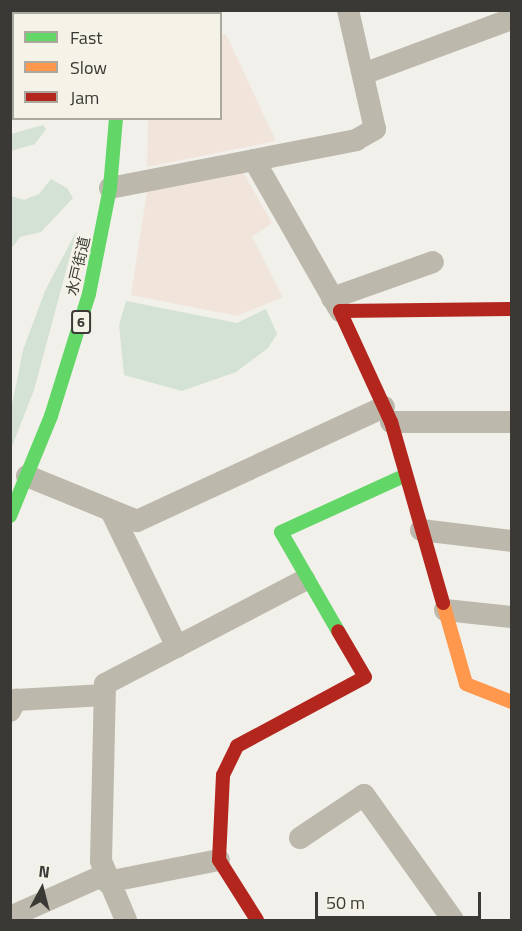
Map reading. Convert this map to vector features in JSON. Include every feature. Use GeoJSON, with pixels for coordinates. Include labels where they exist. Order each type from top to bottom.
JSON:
{"type":"FeatureCollection","features":[{"type":"Feature","properties":{"kind":"main road","name":"水戸街道"},"geometry":{"type":"LineString","coordinates":[[10,516],[71,359],[110,188],[116,120]]}},
{"type":"Feature","properties":{"kind":"main road"},"geometry":{"type":"LineString","coordinates":[[512,309],[336,305],[387,414],[466,684],[512,702]]}},
{"type":"Feature","properties":{"kind":"main road"},"geometry":{"type":"LineString","coordinates":[[257,921],[219,860],[223,775],[229,756],[237,746],[365,677],[305,580],[281,532],[406,475]]}},
{"type":"Feature","properties":{"kind":"street"},"geometry":{"type":"LineString","coordinates":[[110,188],[356,140],[375,129],[348,10]]}},
{"type":"Feature","properties":{"kind":"street"},"geometry":{"type":"LineString","coordinates":[[363,74],[512,19]]}},
{"type":"Feature","properties":{"kind":"street"},"geometry":{"type":"LineString","coordinates":[[254,160],[336,305],[433,262]]}},
{"type":"Feature","properties":{"kind":"street"},"geometry":{"type":"LineString","coordinates":[[27,476],[137,520],[387,414],[512,422]]}},
{"type":"Feature","properties":{"kind":"street"},"geometry":{"type":"LineString","coordinates":[[111,511],[177,647]]}},
{"type":"Feature","properties":{"kind":"street"},"geometry":{"type":"LineString","coordinates":[[421,530],[512,541]]}},
{"type":"Feature","properties":{"kind":"street"},"geometry":{"type":"LineString","coordinates":[[126,921],[106,879],[105,684],[305,580]]}},
{"type":"Feature","properties":{"kind":"street"},"geometry":{"type":"LineString","coordinates":[[445,610],[512,617]]}},
{"type":"Feature","properties":{"kind":"street"},"geometry":{"type":"LineString","coordinates":[[10,711],[16,700],[104,695]]}},
{"type":"Feature","properties":{"kind":"street"},"geometry":{"type":"LineString","coordinates":[[300,838],[364,795],[453,921]]}},
{"type":"Feature","properties":{"kind":"street"},"geometry":{"type":"LineString","coordinates":[[10,917],[106,879],[219,860]]}},
{"type":"Feature","properties":{"kind":"shaded area"},"geometry":{"type":"Polygon","coordinates":[[[226,34],[276,141],[147,167],[148,120],[222,120],[222,35],[226,34]]]}},
{"type":"Feature","properties":{"kind":"shaded area"},"geometry":{"type":"Polygon","coordinates":[[[43,125],[46,129],[35,144],[11,151],[11,134],[43,125]]]}},
{"type":"Feature","properties":{"kind":"shaded area"},"geometry":{"type":"Polygon","coordinates":[[[243,172],[272,223],[252,237],[283,297],[237,316],[131,295],[147,191],[243,172]]]}},
{"type":"Feature","properties":{"kind":"shaded area"},"geometry":{"type":"Polygon","coordinates":[[[51,179],[67,188],[73,198],[41,232],[20,237],[11,249],[11,196],[24,200],[39,194],[51,179]]]}},
{"type":"Feature","properties":{"kind":"shaded area"},"geometry":{"type":"Polygon","coordinates":[[[77,230],[34,390],[11,449],[11,410],[23,350],[45,291],[77,230]]]}},
{"type":"Feature","properties":{"kind":"shaded area"},"geometry":{"type":"Polygon","coordinates":[[[126,301],[237,323],[266,309],[277,334],[268,348],[236,372],[182,391],[124,375],[119,325],[126,301]]]}},
{"type":"Feature","properties":{"kind":"traffic: fast"},"geometry":{"type":"LineString","coordinates":[[10,516],[51,416],[89,294],[110,188],[116,120]]}},
{"type":"Feature","properties":{"kind":"traffic: fast"},"geometry":{"type":"LineString","coordinates":[[338,631],[281,532],[406,475]]}},
{"type":"Feature","properties":{"kind":"traffic: slow"},"geometry":{"type":"LineString","coordinates":[[443,603],[466,684],[512,702]]}},
{"type":"Feature","properties":{"kind":"traffic: jam"},"geometry":{"type":"LineString","coordinates":[[443,603],[391,422],[340,311],[512,309]]}},
{"type":"Feature","properties":{"kind":"traffic: jam"},"geometry":{"type":"LineString","coordinates":[[257,920],[219,860],[223,775],[237,746],[365,677],[338,631]]}}]}
